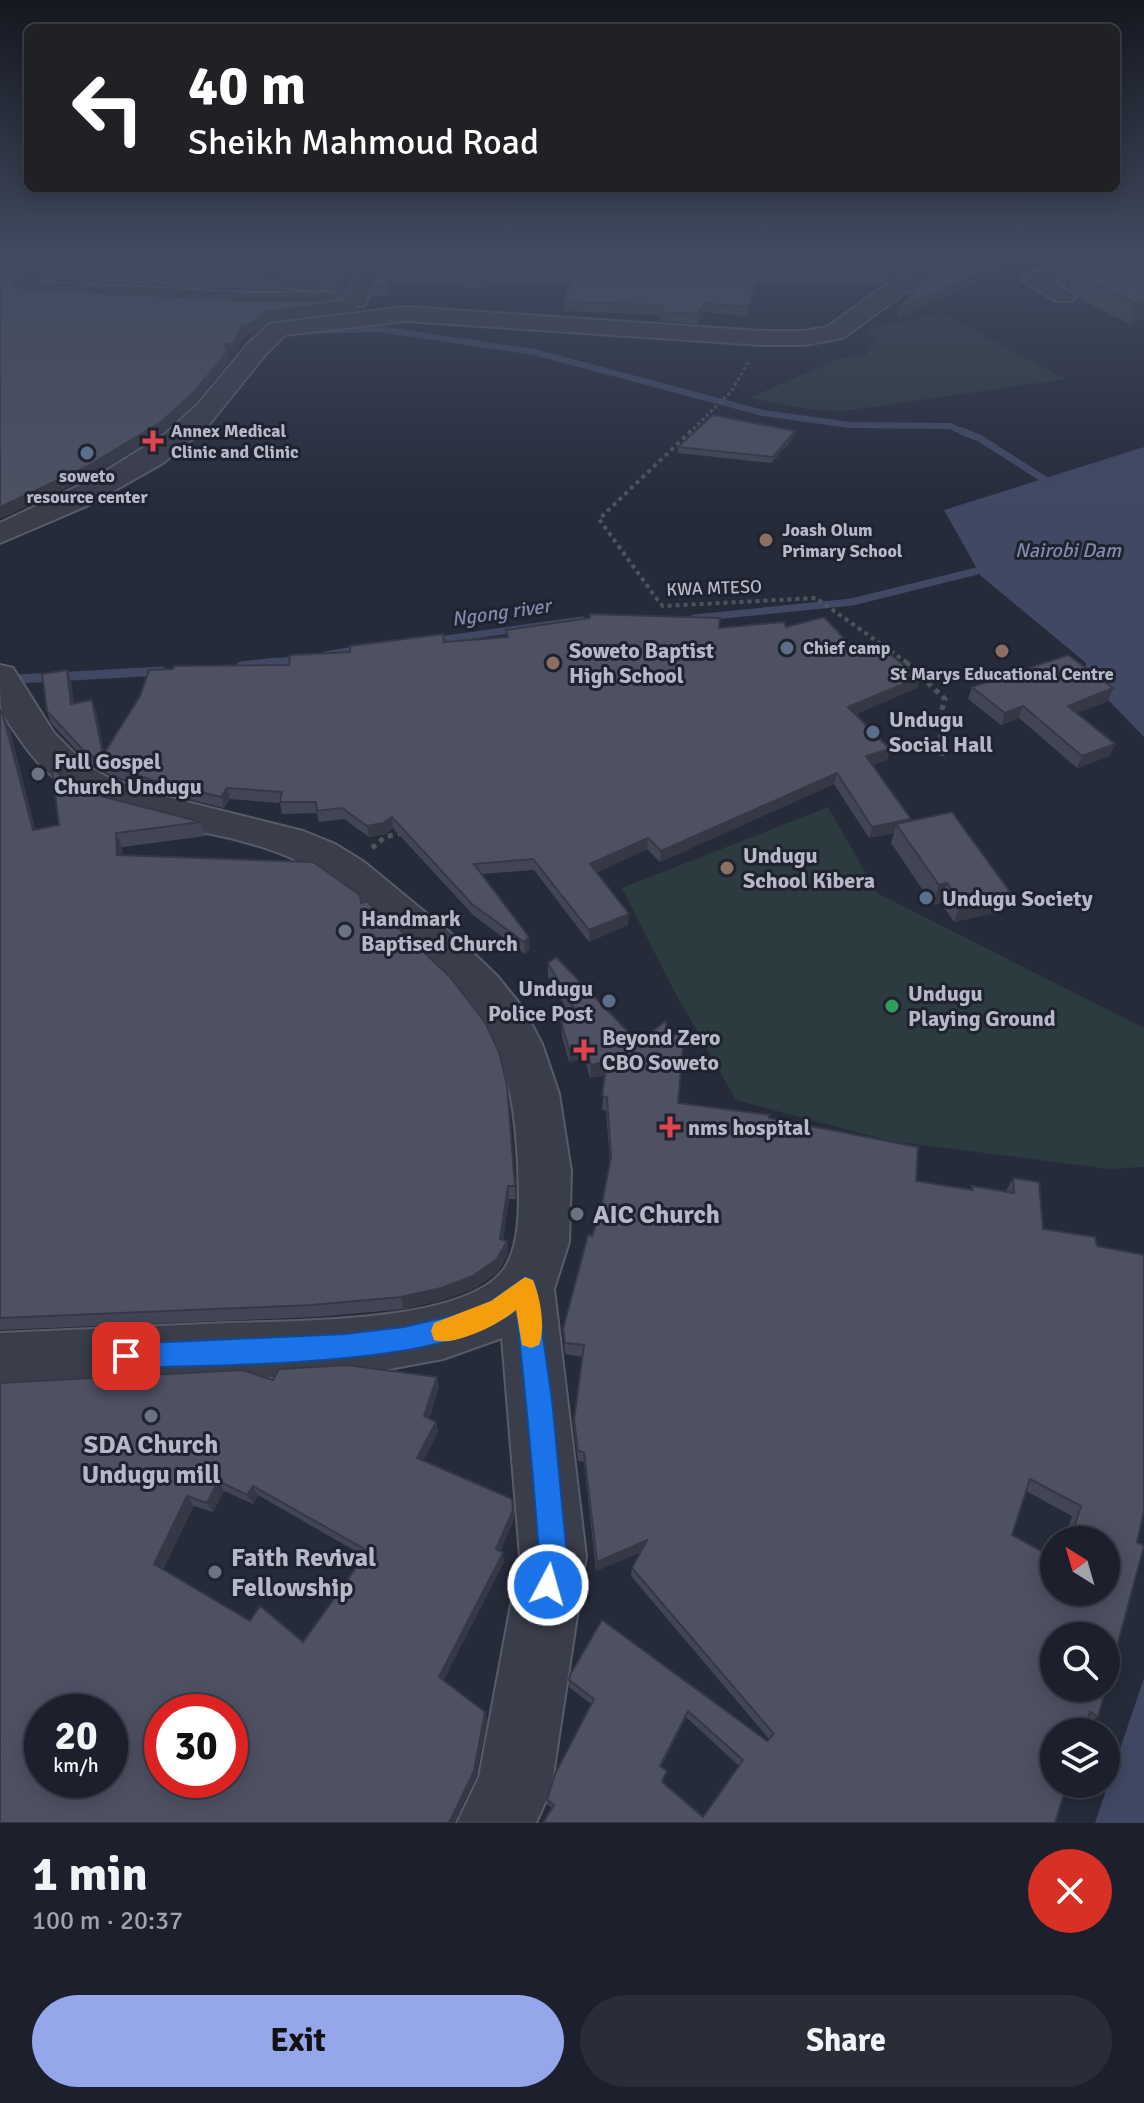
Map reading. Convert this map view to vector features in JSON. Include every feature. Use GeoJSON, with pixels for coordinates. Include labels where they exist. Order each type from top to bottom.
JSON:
{"type":"FeatureCollection","features":[{"type":"Feature","properties":{"kind":"street"},"geometry":{"type":"LineString","coordinates":[[0,534],[76,500],[153,458],[198,420],[270,337]]}},
{"type":"Feature","properties":{"kind":"street"},"geometry":{"type":"LineString","coordinates":[[753,337],[809,337]]}},
{"type":"Feature","properties":{"kind":"street"},"geometry":{"type":"LineString","coordinates":[[3,681],[44,747],[72,774],[110,794],[317,851],[351,873],[467,972],[495,1004],[517,1042],[539,1119],[545,1170],[545,1204],[538,1248],[525,1288],[553,1556],[514,1789],[494,1823]]}},
{"type":"Feature","properties":{"kind":"street"},"geometry":{"type":"LineString","coordinates":[[0,1362],[345,1346],[404,1339],[471,1323],[499,1309],[525,1288]]}},
{"type":"Feature","properties":{"kind":"path","name":"KWA MTESO"},"geometry":{"type":"LineString","coordinates":[[762,338],[731,392],[599,519],[637,568],[659,604],[816,598],[913,667],[945,699],[940,716],[942,756]]}},
{"type":"Feature","properties":{"kind":"path"},"geometry":{"type":"LineString","coordinates":[[351,873],[360,859],[385,837],[410,831]]}},
{"type":"Feature","properties":{"kind":"shaded area"},"geometry":{"type":"Polygon","coordinates":[[[872,337],[987,337],[1066,379],[844,411],[815,410],[749,398],[841,358],[866,355],[876,339],[872,337]]]}},
{"type":"Feature","properties":{"kind":"shaded area","name":"Undugu Playing Ground"},"geometry":{"type":"Polygon","coordinates":[[[828,807],[877,893],[1144,1028],[1144,1167],[1110,1169],[890,1141],[736,1100],[671,985],[622,888],[828,807]]]}},
{"type":"Feature","properties":{"kind":"water","name":"Nairobi Dam"},"geometry":{"type":"Polygon","coordinates":[[[1144,447],[1144,737],[1086,677],[1086,663],[981,576],[944,510],[1144,447]]]}},
{"type":"Feature","properties":{"kind":"water"},"geometry":{"type":"Polygon","coordinates":[[[1144,1678],[1144,1823],[1095,1823],[1103,1798],[1120,1798],[1120,1749],[1144,1678]]]}},
{"type":"Feature","properties":{"kind":"building"},"geometry":{"type":"Polygon","coordinates":[[[0,337],[237,337],[234,343],[225,344],[227,352],[194,392],[161,422],[88,466],[0,507],[0,337]]]}},
{"type":"Feature","properties":{"kind":"building"},"geometry":{"type":"Polygon","coordinates":[[[713,415],[795,431],[773,457],[678,447],[713,415]]]}},
{"type":"Feature","properties":{"kind":"building"},"geometry":{"type":"Polygon","coordinates":[[[590,614],[720,618],[719,628],[784,622],[786,627],[824,617],[857,652],[876,644],[920,677],[848,707],[890,749],[866,756],[911,819],[872,827],[837,773],[661,851],[648,838],[590,864],[629,914],[589,930],[533,859],[474,864],[529,937],[524,942],[472,904],[392,817],[383,823],[367,826],[342,808],[317,811],[316,802],[280,802],[282,792],[227,788],[221,797],[152,780],[106,764],[85,752],[47,711],[42,674],[67,670],[71,704],[92,700],[103,755],[140,696],[149,670],[173,669],[174,666],[289,665],[290,655],[350,652],[350,646],[443,634],[444,642],[508,637],[506,630],[590,618],[590,614]]]}},
{"type":"Feature","properties":{"kind":"building"},"geometry":{"type":"Polygon","coordinates":[[[1068,655],[1113,688],[1068,706],[1115,744],[1082,756],[1023,706],[1005,713],[972,687],[1068,655]]]}},
{"type":"Feature","properties":{"kind":"building"},"geometry":{"type":"Polygon","coordinates":[[[0,709],[33,830],[59,825],[52,769],[68,781],[101,796],[201,822],[116,833],[117,855],[313,862],[360,895],[361,903],[366,901],[394,924],[450,977],[485,1022],[499,1052],[507,1085],[515,1186],[508,1186],[500,1239],[507,1241],[497,1259],[473,1276],[441,1288],[401,1297],[312,1305],[0,1318],[0,709]]]}},
{"type":"Feature","properties":{"kind":"building"},"geometry":{"type":"Polygon","coordinates":[[[952,812],[1010,892],[961,903],[947,883],[939,885],[896,824],[952,812]]]}},
{"type":"Feature","properties":{"kind":"building"},"geometry":{"type":"Polygon","coordinates":[[[556,957],[639,1043],[665,1021],[670,1035],[684,1033],[678,1103],[769,1115],[769,1118],[918,1147],[916,1181],[1014,1193],[1013,1178],[1039,1182],[1043,1229],[1095,1237],[1097,1246],[1144,1255],[1144,1511],[1137,1542],[1144,1546],[1120,1635],[1120,1622],[1040,1622],[1040,1702],[1102,1702],[1098,1717],[1090,1712],[1088,1718],[1040,1718],[1040,1798],[1063,1798],[1055,1823],[543,1823],[554,1805],[547,1800],[555,1774],[594,1699],[569,1680],[570,1675],[602,1620],[767,1741],[774,1734],[632,1568],[647,1540],[597,1562],[584,1452],[578,1451],[574,1420],[584,1345],[565,1343],[563,1329],[588,1235],[592,1236],[601,1209],[611,1157],[607,1097],[602,1096],[607,1061],[591,1065],[585,1045],[569,1049],[561,1022],[580,1018],[548,963],[556,957]],[[688,1711],[660,1766],[667,1771],[662,1782],[703,1817],[743,1760],[688,1711]]]}},
{"type":"Feature","properties":{"kind":"building"},"geometry":{"type":"Polygon","coordinates":[[[347,1365],[437,1377],[424,1416],[436,1422],[417,1458],[512,1499],[513,1510],[496,1549],[503,1553],[439,1677],[485,1712],[474,1771],[449,1823],[0,1823],[0,1383],[242,1370],[273,1380],[279,1369],[347,1365]],[[218,1481],[207,1503],[187,1496],[154,1564],[250,1621],[260,1606],[303,1642],[368,1551],[253,1486],[247,1495],[218,1481]]]}},
{"type":"Feature","properties":{"kind":"waterway"},"geometry":{"type":"LineString","coordinates":[[433,337],[534,352],[763,413],[850,425],[950,426],[966,433]]}},
{"type":"Feature","properties":{"kind":"waterway"},"geometry":{"type":"LineString","coordinates":[[962,431],[981,439],[1053,485]]}},
{"type":"Feature","properties":{"kind":"waterway","name":"Ngong river"},"geometry":{"type":"LineString","coordinates":[[694,618],[852,602],[989,568]]}},
{"type":"Feature","properties":{"kind":"waterway","name":"Ngong river"},"geometry":{"type":"LineString","coordinates":[[432,641],[582,620]]}},
{"type":"Feature","properties":{"kind":"waterway","name":"Ngong river"},"geometry":{"type":"LineString","coordinates":[[325,655],[360,649]]}},
{"type":"Feature","properties":{"kind":"waterway","name":"Ngong river"},"geometry":{"type":"LineString","coordinates":[[270,663],[301,659]]}},
{"type":"Feature","properties":{"kind":"waterway","name":"Ngong river"},"geometry":{"type":"LineString","coordinates":[[270,663],[277,662]]}},
{"type":"Feature","properties":{"kind":"waterway","name":"Ngong river"},"geometry":{"type":"LineString","coordinates":[[241,666],[270,663]]}},
{"type":"Feature","properties":{"kind":"waterway","name":"Ngong river"},"geometry":{"type":"LineString","coordinates":[[260,664],[270,663]]}},
{"type":"Feature","properties":{"kind":"waterway","name":"Ngong river"},"geometry":{"type":"LineString","coordinates":[[0,680],[162,671]]}},
{"type":"Feature","properties":{"kind":"slow traffic"},"geometry":{"type":"LineString","coordinates":[[443,1331],[471,1323],[499,1309],[525,1288],[531,1336]]}},
{"type":"Feature","properties":{"kind":"place","name":"Annex Medical Clinic and Clinic"},"geometry":{"type":"Point","coordinates":[153,441]}},
{"type":"Feature","properties":{"kind":"place","name":"soweto resource center"},"geometry":{"type":"Point","coordinates":[87,453]}},
{"type":"Feature","properties":{"kind":"place","name":"Joash Olum Primary School"},"geometry":{"type":"Point","coordinates":[766,540]}},
{"type":"Feature","properties":{"kind":"place","name":"Chief camp"},"geometry":{"type":"Point","coordinates":[787,648]}},
{"type":"Feature","properties":{"kind":"place","name":"St Marys Educational Centre"},"geometry":{"type":"Point","coordinates":[1002,651]}},
{"type":"Feature","properties":{"kind":"place","name":"Soweto Baptist High School"},"geometry":{"type":"Point","coordinates":[553,663]}},
{"type":"Feature","properties":{"kind":"place","name":"Undugu Social Hall"},"geometry":{"type":"Point","coordinates":[873,732]}},
{"type":"Feature","properties":{"kind":"place","name":"Full Gospel Church Undugu"},"geometry":{"type":"Point","coordinates":[38,774]}},
{"type":"Feature","properties":{"kind":"place","name":"Undugu School Kibera"},"geometry":{"type":"Point","coordinates":[727,868]}},
{"type":"Feature","properties":{"kind":"place","name":"Undugu Society"},"geometry":{"type":"Point","coordinates":[926,898]}},
{"type":"Feature","properties":{"kind":"place","name":"Handmark Baptised Church"},"geometry":{"type":"Point","coordinates":[345,931]}},
{"type":"Feature","properties":{"kind":"place","name":"Undugu Police Post"},"geometry":{"type":"Point","coordinates":[609,1001]}},
{"type":"Feature","properties":{"kind":"place","name":"Undugu Playing Ground"},"geometry":{"type":"Point","coordinates":[892,1006]}},
{"type":"Feature","properties":{"kind":"place","name":"Beyond Zero CBO Soweto"},"geometry":{"type":"Point","coordinates":[584,1050]}},
{"type":"Feature","properties":{"kind":"place","name":"nms hospital"},"geometry":{"type":"Point","coordinates":[670,1127]}},
{"type":"Feature","properties":{"kind":"place","name":"AIC Church"},"geometry":{"type":"Point","coordinates":[577,1214]}},
{"type":"Feature","properties":{"kind":"place","name":"SDA Church Undugu mill"},"geometry":{"type":"Point","coordinates":[151,1416]}},
{"type":"Feature","properties":{"kind":"place","name":"Faith Revival Fellowship"},"geometry":{"type":"Point","coordinates":[215,1572]}},
{"type":"Feature","properties":{"kind":"route"},"geometry":{"type":"LineString","coordinates":[[126,1356],[345,1346],[404,1339],[471,1323],[499,1309],[525,1288],[553,1556],[548,1585]]}}]}
